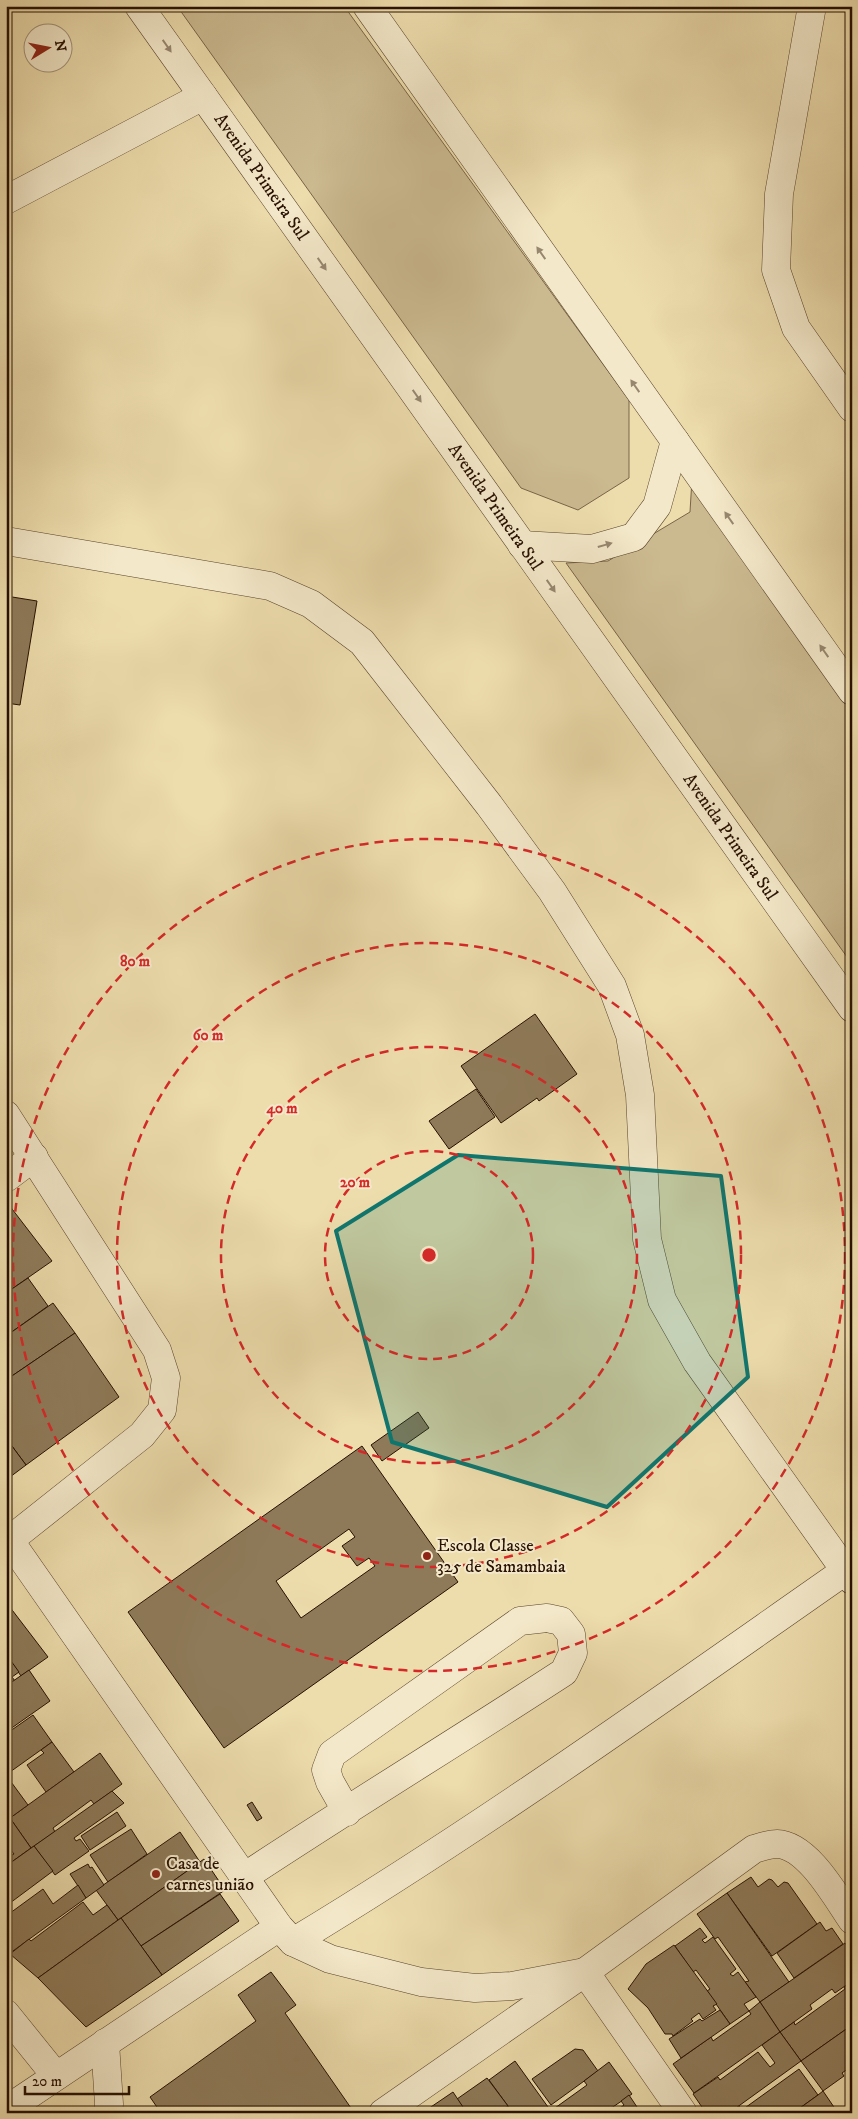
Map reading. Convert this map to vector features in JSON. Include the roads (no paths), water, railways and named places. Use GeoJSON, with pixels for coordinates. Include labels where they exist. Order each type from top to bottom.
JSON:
{"type":"FeatureCollection","features":[{"type":"Feature","properties":{"kind":"street","name":"Avenida Primeira Sul"},"geometry":{"type":"LineString","coordinates":[[139,6],[852,1008]]}},
{"type":"Feature","properties":{"kind":"street"},"geometry":{"type":"LineString","coordinates":[[366,6],[852,691]]}},
{"type":"Feature","properties":{"kind":"street"},"geometry":{"type":"LineString","coordinates":[[812,6],[779,194],[776,270],[796,328],[852,408]]}},
{"type":"Feature","properties":{"kind":"street"},"geometry":{"type":"LineString","coordinates":[[6,200],[203,96]]}},
{"type":"Feature","properties":{"kind":"street"},"geometry":{"type":"LineString","coordinates":[[522,545],[592,549],[634,537],[657,506],[675,441]]}},
{"type":"Feature","properties":{"kind":"street"},"geometry":{"type":"LineString","coordinates":[[6,541],[270,586],[311,604],[362,642],[489,805],[546,883],[612,986],[630,1036],[640,1095],[647,1239],[662,1300],[697,1362],[848,1576],[537,1785],[351,1907],[286,1935],[105,2043],[6,2110]]}},
{"type":"Feature","properties":{"kind":"street"},"geometry":{"type":"LineString","coordinates":[[6,1115],[157,1350],[166,1378],[162,1410],[142,1435],[8,1542],[286,1935],[330,1959],[421,1982],[466,1987],[512,1986],[585,1972]]}},
{"type":"Feature","properties":{"kind":"street"},"geometry":{"type":"LineString","coordinates":[[6,1178],[34,1157]]}},
{"type":"Feature","properties":{"kind":"street"},"geometry":{"type":"LineString","coordinates":[[244,1878],[347,1812],[564,1672],[573,1653],[571,1634],[561,1621],[547,1618],[520,1621],[332,1754],[326,1770],[330,1782],[347,1812]]}},
{"type":"Feature","properties":{"kind":"street"},"geometry":{"type":"LineString","coordinates":[[383,2113],[585,1972],[754,1849],[778,1844],[797,1851],[814,1867],[852,1920]]}},
{"type":"Feature","properties":{"kind":"street"},"geometry":{"type":"LineString","coordinates":[[585,1972],[683,2113]]}},
{"type":"Feature","properties":{"kind":"street"},"geometry":{"type":"LineString","coordinates":[[6,2014],[56,2076]]}},
{"type":"Feature","properties":{"kind":"street"},"geometry":{"type":"LineString","coordinates":[[105,2043],[108,2113]]}},
{"type":"Feature","properties":{"kind":"place","name":"Escola Classe 325 de Samambaia"},"geometry":{"type":"Point","coordinates":[427,1556]}},
{"type":"Feature","properties":{"kind":"place","name":"Casa de carnes união"},"geometry":{"type":"Point","coordinates":[156,1874]}}]}
